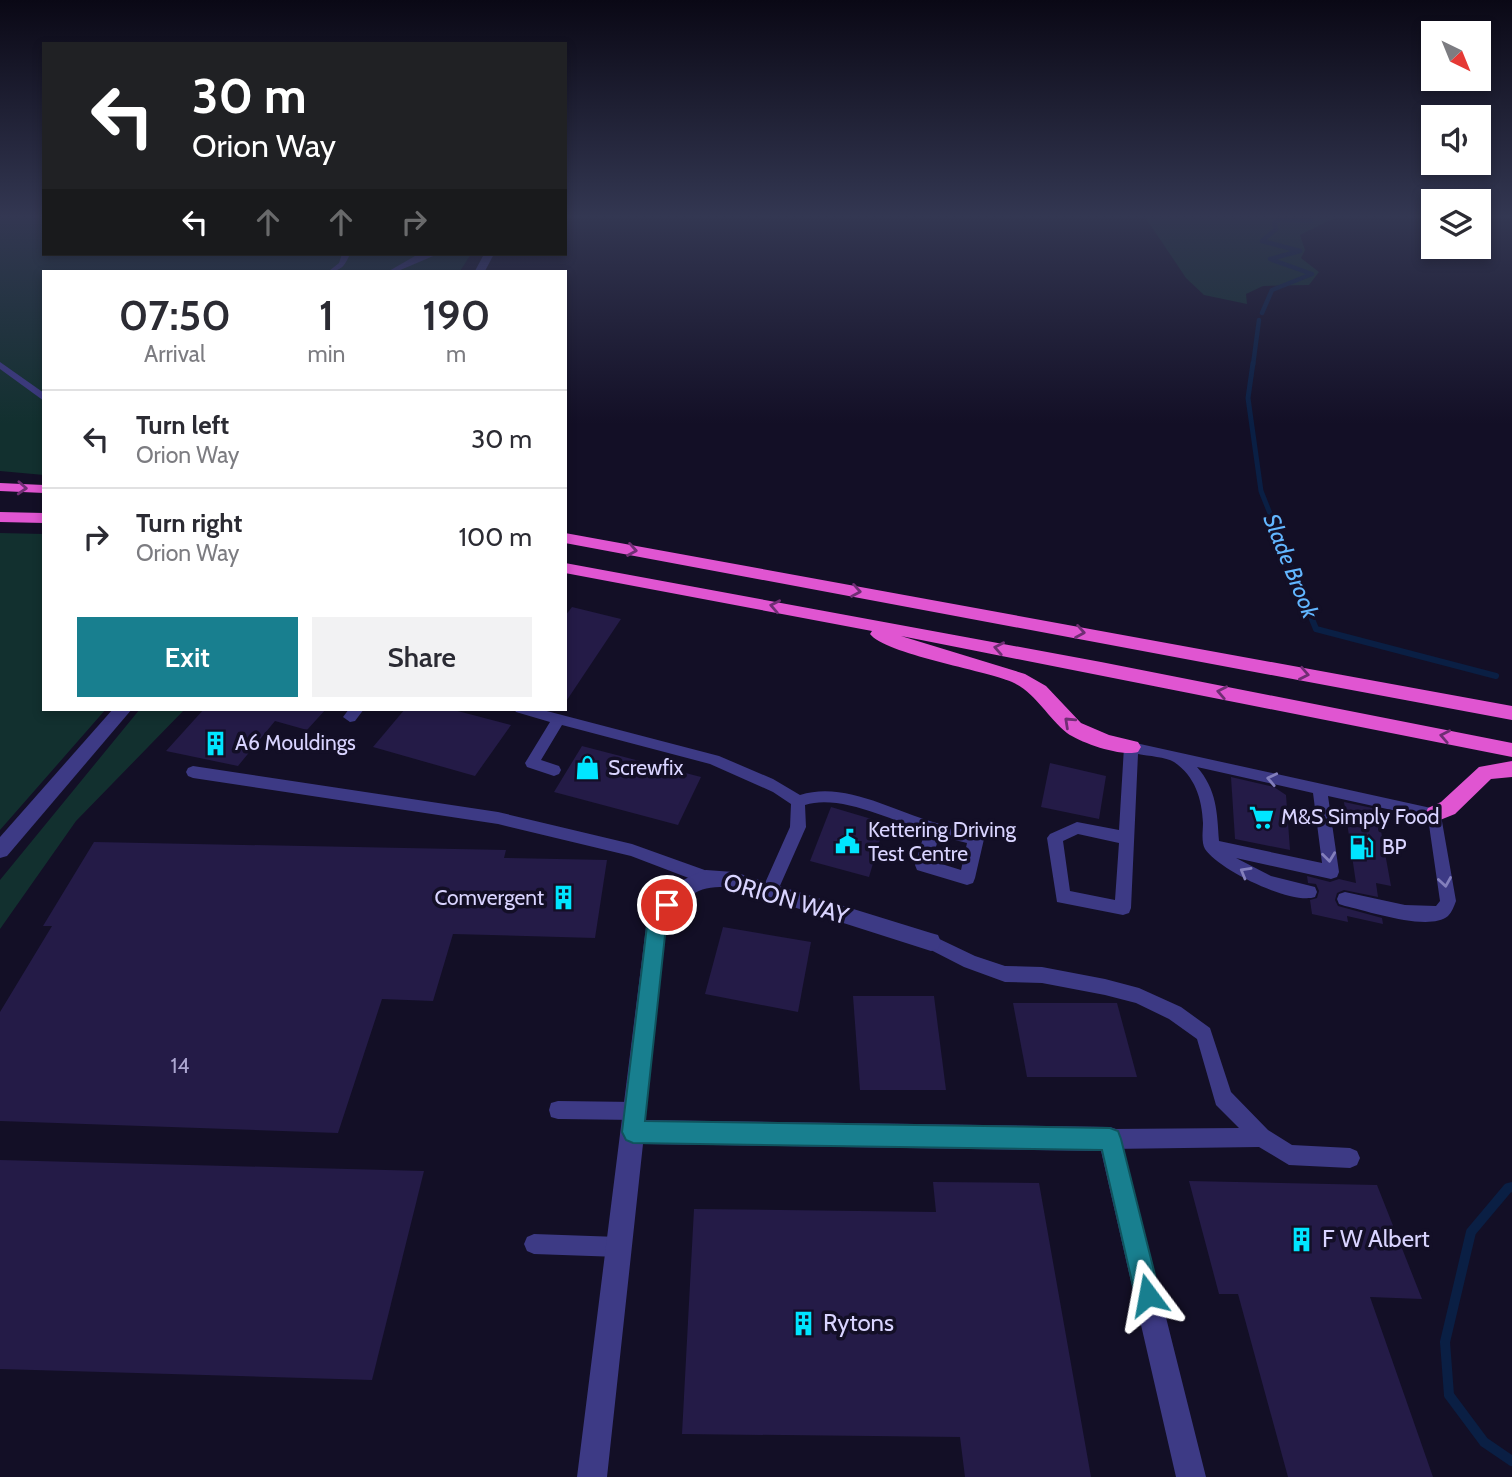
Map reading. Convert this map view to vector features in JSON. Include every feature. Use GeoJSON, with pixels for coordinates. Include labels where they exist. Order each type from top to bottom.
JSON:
{"type":"FeatureCollection","features":[{"type":"Feature","properties":{"kind":"highway"},"geometry":{"type":"LineString","coordinates":[[0,487],[42,489]]}},
{"type":"Feature","properties":{"kind":"highway"},"geometry":{"type":"LineString","coordinates":[[0,517],[42,518]]}},
{"type":"Feature","properties":{"kind":"highway"},"geometry":{"type":"LineString","coordinates":[[567,538],[1512,713]]}},
{"type":"Feature","properties":{"kind":"highway"},"geometry":{"type":"LineString","coordinates":[[567,568],[839,618],[1512,750]]}},
{"type":"Feature","properties":{"kind":"highway"},"geometry":{"type":"LineString","coordinates":[[839,618],[905,645],[1019,678],[1039,691],[1074,728],[1105,742],[1131,747]]}},
{"type":"Feature","properties":{"kind":"highway"},"geometry":{"type":"LineString","coordinates":[[1435,814],[1448,808],[1486,772],[1512,769]]}},
{"type":"Feature","properties":{"kind":"street"},"geometry":{"type":"LineString","coordinates":[[0,850],[121,711]]}},
{"type":"Feature","properties":{"kind":"street","name":"ORION WAY"},"geometry":{"type":"LineString","coordinates":[[592,1477],[656,926],[667,905],[681,890],[707,878],[734,880],[931,942]]}},
{"type":"Feature","properties":{"kind":"street"},"geometry":{"type":"LineString","coordinates":[[634,1122],[1110,1139],[1191,1477]]}},
{"type":"Feature","properties":{"kind":"lane"},"geometry":{"type":"LineString","coordinates":[[0,365],[42,396]]}},
{"type":"Feature","properties":{"kind":"lane"},"geometry":{"type":"LineString","coordinates":[[529,711],[714,760],[737,772],[783,789],[798,801]]}},
{"type":"Feature","properties":{"kind":"lane"},"geometry":{"type":"LineString","coordinates":[[554,770],[532,763],[559,719]]}},
{"type":"Feature","properties":{"kind":"lane"},"geometry":{"type":"LineString","coordinates":[[1126,838],[1076,828],[1055,838],[1063,897],[1123,908],[1131,747],[1435,814],[1448,901],[1444,909],[1438,913],[1420,914],[1345,899]]}},
{"type":"Feature","properties":{"kind":"lane"},"geometry":{"type":"LineString","coordinates":[[1176,757],[1196,774],[1209,792],[1211,845],[1231,864],[1252,877],[1309,892]]}},
{"type":"Feature","properties":{"kind":"lane"},"geometry":{"type":"LineString","coordinates":[[193,772],[498,818],[632,850],[707,878]]}},
{"type":"Feature","properties":{"kind":"lane"},"geometry":{"type":"LineString","coordinates":[[1211,845],[1331,872],[1320,789]]}},
{"type":"Feature","properties":{"kind":"lane"},"geometry":{"type":"LineString","coordinates":[[798,801],[818,794],[843,798],[933,828]]}},
{"type":"Feature","properties":{"kind":"lane"},"geometry":{"type":"LineString","coordinates":[[769,892],[798,827],[798,801]]}},
{"type":"Feature","properties":{"kind":"lane"},"geometry":{"type":"LineString","coordinates":[[931,942],[970,962],[1004,974],[1042,975],[1105,987],[1139,996],[1175,1013],[1204,1034],[1223,1098],[1261,1137],[1289,1155],[1350,1158]]}},
{"type":"Feature","properties":{"kind":"lane"},"geometry":{"type":"LineString","coordinates":[[558,1111],[634,1122]]}},
{"type":"Feature","properties":{"kind":"lane"},"geometry":{"type":"LineString","coordinates":[[1110,1139],[1261,1137]]}},
{"type":"Feature","properties":{"kind":"lane"},"geometry":{"type":"LineString","coordinates":[[534,1244],[619,1247]]}},
{"type":"Feature","properties":{"kind":"green space"},"geometry":{"type":"Polygon","coordinates":[[[0,286],[42,286],[42,475],[0,471],[0,286]]]}},
{"type":"Feature","properties":{"kind":"green space"},"geometry":{"type":"Polygon","coordinates":[[[1194,286],[1266,286],[1246,294],[1247,304],[1204,295],[1194,286]]]}},
{"type":"Feature","properties":{"kind":"green space"},"geometry":{"type":"Polygon","coordinates":[[[0,533],[42,534],[42,711],[104,711],[0,830],[0,533]]]}},
{"type":"Feature","properties":{"kind":"green space"},"geometry":{"type":"Polygon","coordinates":[[[138,711],[183,711],[76,821],[0,929],[0,880],[138,711]]]}},
{"type":"Feature","properties":{"kind":"building"},"geometry":{"type":"Polygon","coordinates":[[[572,607],[621,619],[567,700],[567,613],[572,607]]]}},
{"type":"Feature","properties":{"kind":"building"},"geometry":{"type":"Polygon","coordinates":[[[202,711],[324,711],[307,730],[275,721],[238,766],[166,751],[202,711]]]}},
{"type":"Feature","properties":{"kind":"building"},"geometry":{"type":"Polygon","coordinates":[[[403,711],[458,711],[511,725],[475,776],[373,747],[403,711]]]}},
{"type":"Feature","properties":{"kind":"building"},"geometry":{"type":"Polygon","coordinates":[[[582,746],[701,777],[678,825],[554,792],[582,746]]]}},
{"type":"Feature","properties":{"kind":"building"},"geometry":{"type":"Polygon","coordinates":[[[1050,763],[1106,776],[1099,819],[1041,807],[1050,763]]]}},
{"type":"Feature","properties":{"kind":"building","name":"M&S Simply Food"},"geometry":{"type":"Polygon","coordinates":[[[1231,777],[1274,787],[1286,795],[1290,850],[1235,839],[1231,777]]]}},
{"type":"Feature","properties":{"kind":"building"},"geometry":{"type":"Polygon","coordinates":[[[1344,802],[1377,809],[1391,886],[1376,883],[1378,897],[1344,890],[1337,893],[1335,900],[1338,906],[1382,918],[1383,924],[1347,916],[1348,922],[1312,914],[1310,900],[1317,898],[1319,891],[1316,884],[1308,883],[1307,876],[1330,882],[1339,879],[1356,883],[1344,802]]]}},
{"type":"Feature","properties":{"kind":"building","name":"Kettering Driving Test Centre"},"geometry":{"type":"Polygon","coordinates":[[[831,807],[885,823],[869,877],[810,861],[831,807]]]}},
{"type":"Feature","properties":{"kind":"building"},"geometry":{"type":"Polygon","coordinates":[[[94,842],[506,850],[504,858],[607,860],[595,938],[453,934],[433,1001],[382,999],[338,1133],[0,1121],[0,1012],[52,926],[43,926],[94,842]]]}},
{"type":"Feature","properties":{"kind":"building"},"geometry":{"type":"Polygon","coordinates":[[[723,927],[811,942],[798,1012],[705,994],[723,927]]]}},
{"type":"Feature","properties":{"kind":"building"},"geometry":{"type":"Polygon","coordinates":[[[853,996],[934,996],[946,1090],[860,1090],[853,996]]]}},
{"type":"Feature","properties":{"kind":"building"},"geometry":{"type":"Polygon","coordinates":[[[1013,1003],[1117,1003],[1137,1077],[1027,1077],[1013,1003]]]}},
{"type":"Feature","properties":{"kind":"building"},"geometry":{"type":"Polygon","coordinates":[[[0,1160],[424,1171],[372,1380],[0,1369],[0,1160]]]}},
{"type":"Feature","properties":{"kind":"building"},"geometry":{"type":"Polygon","coordinates":[[[1189,1181],[1377,1185],[1422,1299],[1370,1297],[1433,1477],[1288,1477],[1238,1294],[1219,1294],[1189,1181]]]}},
{"type":"Feature","properties":{"kind":"building"},"geometry":{"type":"Polygon","coordinates":[[[933,1182],[1039,1183],[1091,1477],[965,1477],[960,1437],[682,1434],[694,1209],[936,1212],[933,1182]]]}},
{"type":"Feature","properties":{"kind":"waterway","name":"Slade Brook"},"geometry":{"type":"LineString","coordinates":[[1262,313],[1272,290],[1282,286]]}},
{"type":"Feature","properties":{"kind":"waterway","name":"Slade Brook"},"geometry":{"type":"LineString","coordinates":[[1253,365],[1259,320]]}},
{"type":"Feature","properties":{"kind":"waterway","name":"Slade Brook"},"geometry":{"type":"LineString","coordinates":[[1253,363],[1248,398],[1261,491],[1285,551]]}},
{"type":"Feature","properties":{"kind":"waterway","name":"Slade Brook"},"geometry":{"type":"LineString","coordinates":[[1284,550],[1316,629],[1496,676]]}},
{"type":"Feature","properties":{"kind":"waterway","name":"Slade Brook"},"geometry":{"type":"LineString","coordinates":[[1512,1187],[1508,1188],[1471,1232],[1445,1342],[1449,1395],[1484,1442],[1512,1461]]}},
{"type":"Feature","properties":{"kind":"place","name":"A6 Mouldings"},"geometry":{"type":"Point","coordinates":[215,743]}},
{"type":"Feature","properties":{"kind":"place","name":"Screwfix"},"geometry":{"type":"Point","coordinates":[588,768]}},
{"type":"Feature","properties":{"kind":"place","name":"M&S Simply Food"},"geometry":{"type":"Point","coordinates":[1261,817]}},
{"type":"Feature","properties":{"kind":"place","name":"Kettering Driving Test Centre"},"geometry":{"type":"Point","coordinates":[848,842]}},
{"type":"Feature","properties":{"kind":"place","name":"BP"},"geometry":{"type":"Point","coordinates":[1362,847]}},
{"type":"Feature","properties":{"kind":"place","name":"Comvergent"},"geometry":{"type":"Point","coordinates":[564,898]}},
{"type":"Feature","properties":{"kind":"place","name":"F W Albert"},"geometry":{"type":"Point","coordinates":[1302,1239]}},
{"type":"Feature","properties":{"kind":"place","name":"Rytons"},"geometry":{"type":"Point","coordinates":[803,1323]}},
{"type":"Feature","properties":{"kind":"route"},"geometry":{"type":"LineString","coordinates":[[667,905],[656,926],[633,1132],[1110,1139],[1148,1295]]}}]}
